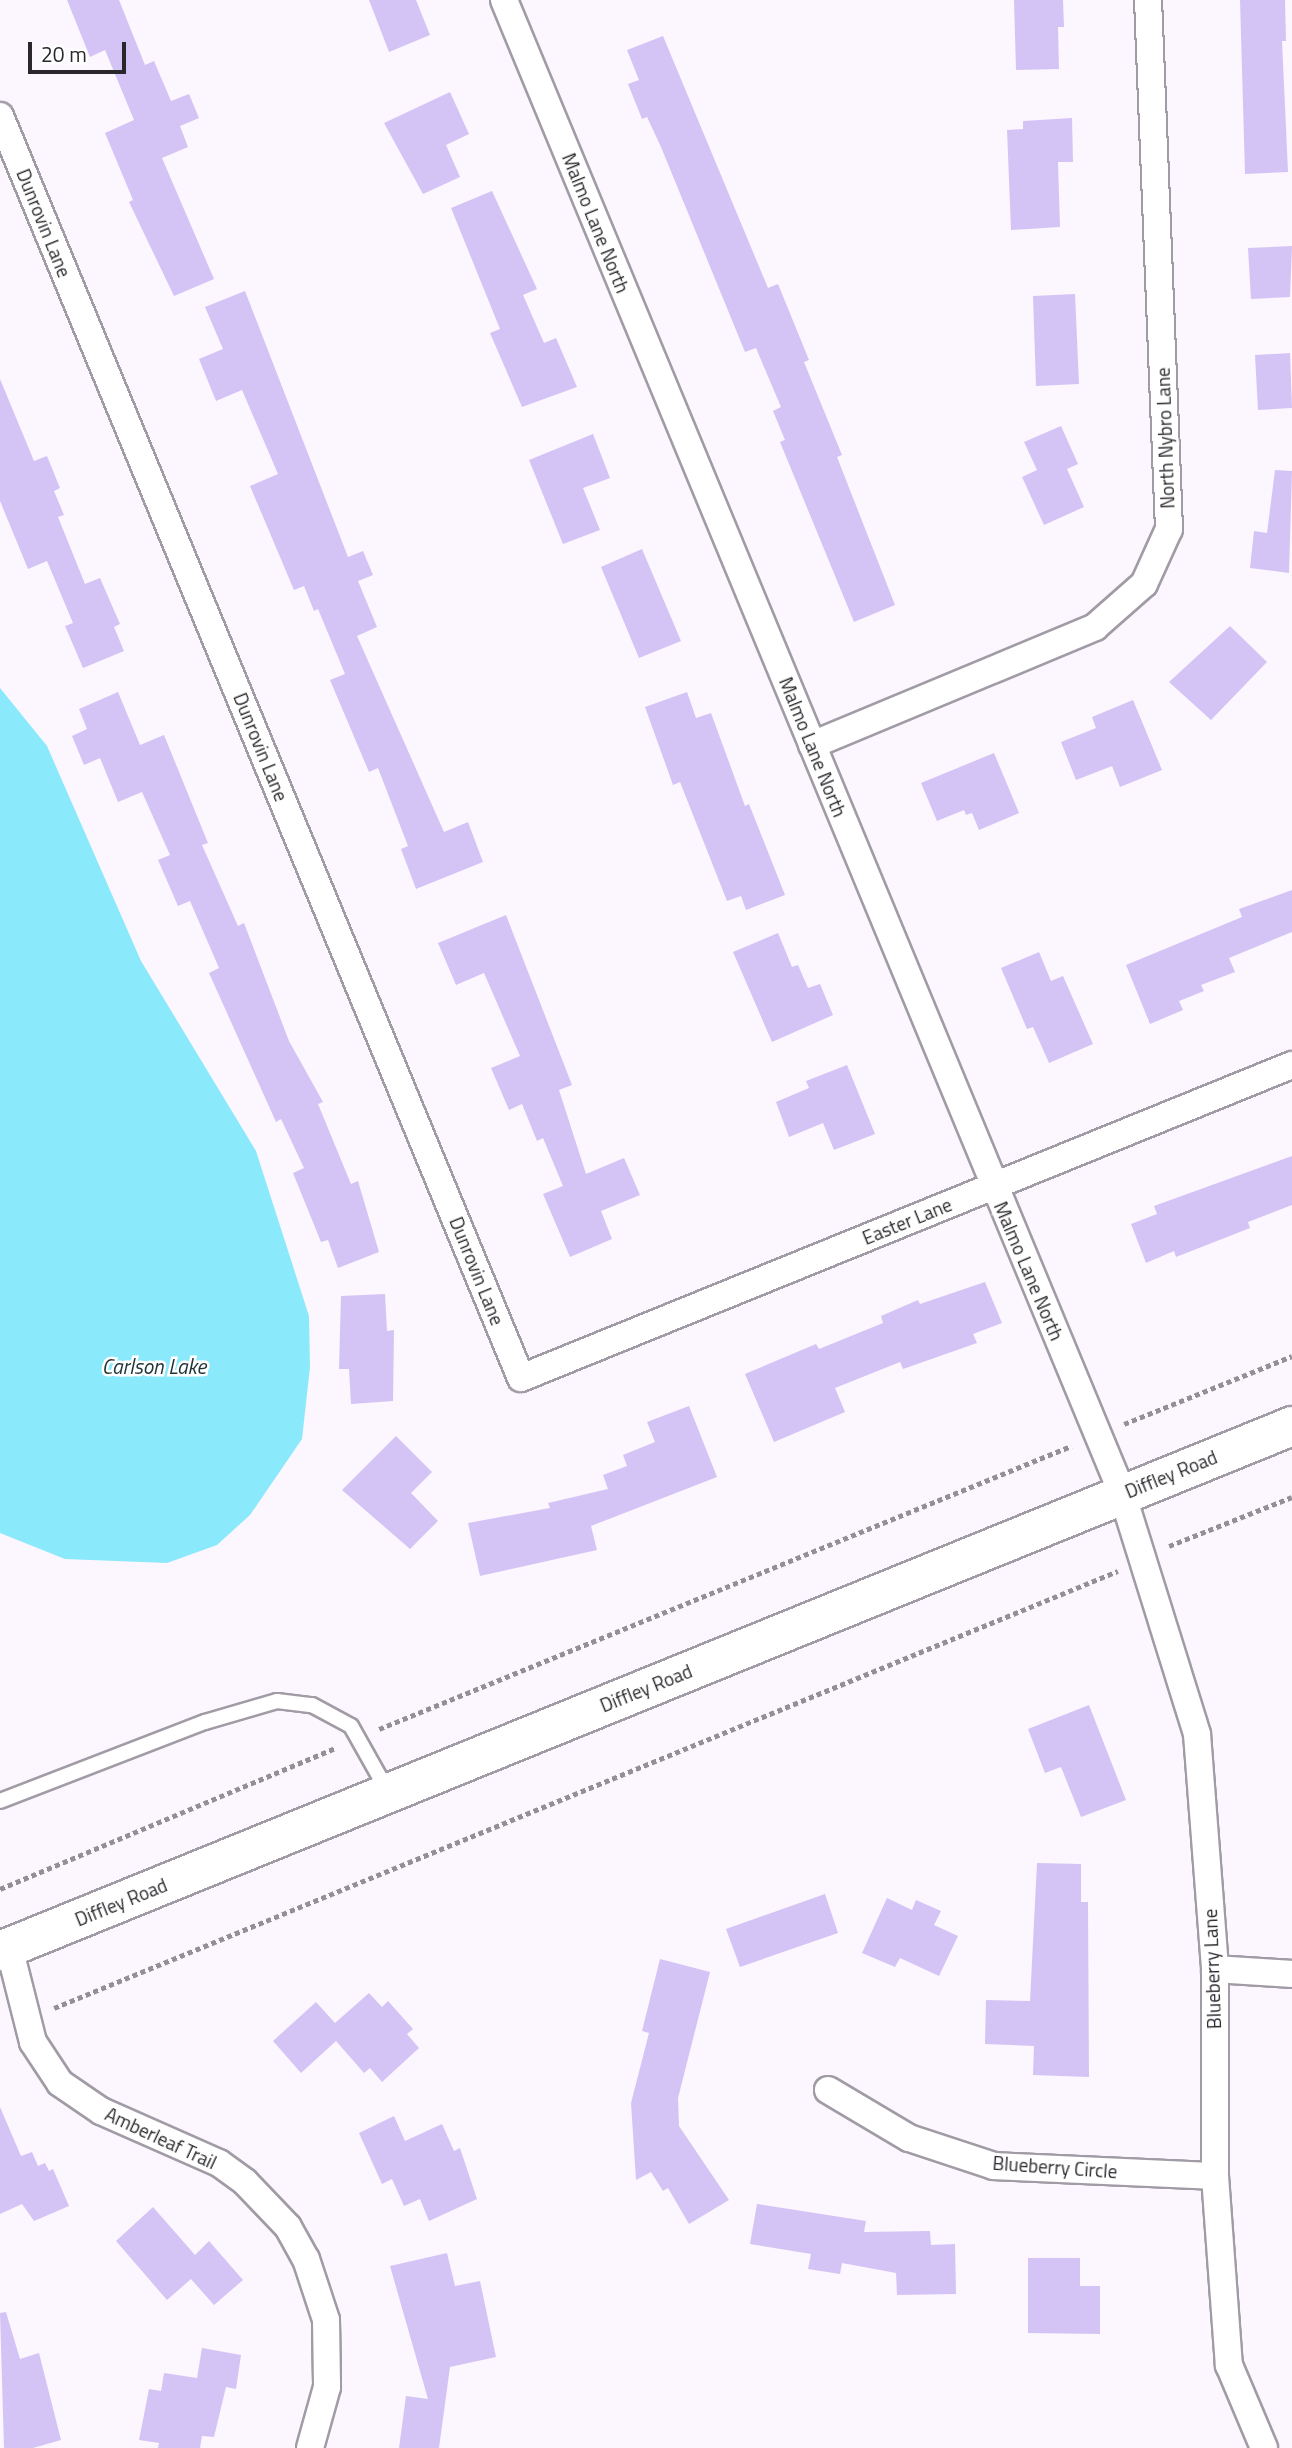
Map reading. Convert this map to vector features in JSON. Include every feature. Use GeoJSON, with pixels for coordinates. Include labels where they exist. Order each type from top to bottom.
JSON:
{"type":"FeatureCollection","features":[{"type":"Feature","properties":{"kind":"main road","name":"Diffley Road"},"geometry":{"type":"LineString","coordinates":[[4,1949],[1292,1426]]}},
{"type":"Feature","properties":{"kind":"street","name":"Malmo Lane North"},"geometry":{"type":"LineString","coordinates":[[504,0],[1122,1493]]}},
{"type":"Feature","properties":{"kind":"street","name":"North Nybro Lane"},"geometry":{"type":"LineString","coordinates":[[812,745],[1095,627],[1144,584],[1169,529],[1148,0]]}},
{"type":"Feature","properties":{"kind":"street","name":"Dunrovin Lane"},"geometry":{"type":"LineString","coordinates":[[0,116],[521,1378]]}},
{"type":"Feature","properties":{"kind":"street","name":"Easter Lane"},"geometry":{"type":"LineString","coordinates":[[521,1378],[1292,1065]]}},
{"type":"Feature","properties":{"kind":"street","name":"Blueberry Lane"},"geometry":{"type":"LineString","coordinates":[[1122,1493],[1197,1734],[1215,1969],[1215,2176],[1229,2365],[1264,2448]]}},
{"type":"Feature","properties":{"kind":"street","name":"Amberleaf Trail"},"geometry":{"type":"LineString","coordinates":[[4,1949],[45,2064],[79,2099],[219,2164],[245,2182],[288,2227],[306,2259],[326,2320],[327,2388],[310,2448]]}},
{"type":"Feature","properties":{"kind":"street"},"geometry":{"type":"LineString","coordinates":[[1215,1969],[1292,1974]]}},
{"type":"Feature","properties":{"kind":"street","name":"Blueberry Circle"},"geometry":{"type":"LineString","coordinates":[[828,2090],[909,2138],[994,2166],[1215,2176]]}},
{"type":"Feature","properties":{"kind":"lane"},"geometry":{"type":"LineString","coordinates":[[0,1801],[205,1722],[277,1701],[312,1705],[335,1714],[359,1738],[389,1793]]}},
{"type":"Feature","properties":{"kind":"path"},"geometry":{"type":"LineString","coordinates":[[0,1889],[359,1738],[1292,1356]]}},
{"type":"Feature","properties":{"kind":"path"},"geometry":{"type":"LineString","coordinates":[[27,2018],[1110,1576],[1142,1557],[1292,1497]]}},
{"type":"Feature","properties":{"kind":"water","name":"Carlson Lake"},"geometry":{"type":"Polygon","coordinates":[[[0,688],[47,746],[141,961],[256,1151],[309,1316],[310,1367],[302,1439],[250,1515],[217,1545],[167,1563],[65,1559],[0,1533],[0,688]]]}},
{"type":"Feature","properties":{"kind":"building"},"geometry":{"type":"Polygon","coordinates":[[[67,0],[119,0],[145,65],[154,61],[171,101],[189,94],[199,118],[180,126],[188,147],[162,158],[214,279],[174,296],[129,202],[133,200],[105,133],[134,120],[105,50],[90,57],[67,0]]]}},
{"type":"Feature","properties":{"kind":"building"},"geometry":{"type":"Polygon","coordinates":[[[369,0],[416,0],[430,35],[389,52],[369,0]]]}},
{"type":"Feature","properties":{"kind":"building"},"geometry":{"type":"Polygon","coordinates":[[[1014,0],[1063,0],[1064,27],[1058,27],[1059,69],[1016,70],[1014,0]]]}},
{"type":"Feature","properties":{"kind":"building"},"geometry":{"type":"Polygon","coordinates":[[[1240,0],[1285,0],[1286,41],[1282,41],[1288,172],[1245,174],[1240,0]]]}},
{"type":"Feature","properties":{"kind":"building"},"geometry":{"type":"Polygon","coordinates":[[[663,36],[768,288],[778,284],[809,360],[804,362],[842,455],[837,457],[895,605],[854,622],[780,442],[785,440],[773,411],[781,407],[756,348],[745,352],[661,147],[647,117],[642,119],[628,84],[639,80],[627,50],[663,36]]]}},
{"type":"Feature","properties":{"kind":"building"},"geometry":{"type":"Polygon","coordinates":[[[450,92],[469,134],[446,145],[460,177],[423,194],[384,123],[450,92]]]}},
{"type":"Feature","properties":{"kind":"building"},"geometry":{"type":"Polygon","coordinates":[[[1072,118],[1073,162],[1058,162],[1060,227],[1011,230],[1007,130],[1023,129],[1023,121],[1072,118]]]}},
{"type":"Feature","properties":{"kind":"building"},"geometry":{"type":"Polygon","coordinates":[[[492,191],[537,289],[523,295],[544,343],[556,338],[577,387],[522,407],[490,333],[500,329],[451,208],[492,191]]]}},
{"type":"Feature","properties":{"kind":"building"},"geometry":{"type":"Polygon","coordinates":[[[1292,246],[1290,297],[1251,299],[1248,248],[1292,246]]]}},
{"type":"Feature","properties":{"kind":"building"},"geometry":{"type":"Polygon","coordinates":[[[245,291],[348,557],[363,551],[373,575],[358,581],[377,627],[357,636],[444,832],[468,822],[483,862],[416,889],[401,849],[408,846],[378,768],[369,772],[330,680],[345,674],[318,609],[314,611],[304,586],[294,590],[250,486],[278,474],[242,390],[216,401],[199,359],[223,349],[205,307],[245,291]]]}},
{"type":"Feature","properties":{"kind":"building"},"geometry":{"type":"Polygon","coordinates":[[[1075,294],[1079,384],[1036,386],[1033,296],[1075,294]]]}},
{"type":"Feature","properties":{"kind":"building"},"geometry":{"type":"Polygon","coordinates":[[[1290,353],[1292,408],[1258,410],[1255,355],[1290,353]]]}},
{"type":"Feature","properties":{"kind":"building"},"geometry":{"type":"Polygon","coordinates":[[[0,379],[34,461],[47,456],[60,488],[54,491],[64,515],[58,517],[85,584],[100,578],[120,624],[114,627],[124,651],[83,668],[65,626],[73,623],[47,561],[28,569],[0,501],[0,379]]]}},
{"type":"Feature","properties":{"kind":"building"},"geometry":{"type":"Polygon","coordinates":[[[1061,426],[1078,464],[1067,469],[1084,507],[1044,525],[1022,477],[1037,470],[1024,442],[1061,426]]]}},
{"type":"Feature","properties":{"kind":"building"},"geometry":{"type":"Polygon","coordinates":[[[593,434],[610,478],[583,488],[600,530],[563,544],[529,460],[593,434]]]}},
{"type":"Feature","properties":{"kind":"building"},"geometry":{"type":"Polygon","coordinates":[[[1275,470],[1292,471],[1289,573],[1250,568],[1254,531],[1267,533],[1275,470]]]}},
{"type":"Feature","properties":{"kind":"building"},"geometry":{"type":"Polygon","coordinates":[[[642,549],[681,641],[639,658],[601,567],[642,549]]]}},
{"type":"Feature","properties":{"kind":"building"},"geometry":{"type":"Polygon","coordinates":[[[1230,626],[1267,662],[1211,720],[1169,682],[1230,626]]]}},
{"type":"Feature","properties":{"kind":"building"},"geometry":{"type":"Polygon","coordinates":[[[118,692],[140,745],[164,735],[208,843],[202,845],[238,926],[244,923],[289,1041],[323,1102],[318,1104],[351,1184],[358,1181],[379,1252],[338,1268],[328,1240],[321,1242],[293,1173],[304,1168],[281,1119],[276,1122],[209,973],[219,968],[190,901],[178,906],[158,860],[170,855],[142,792],[118,802],[100,758],[84,765],[72,736],[87,729],[79,709],[118,692]]]}},
{"type":"Feature","properties":{"kind":"building"},"geometry":{"type":"Polygon","coordinates":[[[687,692],[696,718],[711,713],[745,806],[749,804],[785,895],[746,910],[741,896],[727,901],[680,782],[673,785],[645,707],[687,692]]]}},
{"type":"Feature","properties":{"kind":"building"},"geometry":{"type":"Polygon","coordinates":[[[1133,700],[1162,770],[1120,787],[1112,766],[1076,780],[1061,742],[1096,728],[1092,717],[1133,700]]]}},
{"type":"Feature","properties":{"kind":"building"},"geometry":{"type":"Polygon","coordinates":[[[994,753],[1019,813],[979,830],[972,813],[966,815],[964,810],[937,821],[921,783],[994,753]]]}},
{"type":"Feature","properties":{"kind":"building"},"geometry":{"type":"Polygon","coordinates":[[[1292,890],[1292,932],[1229,958],[1235,972],[1201,985],[1204,991],[1179,1001],[1183,1010],[1150,1024],[1126,965],[1242,917],[1239,909],[1292,890]]]}},
{"type":"Feature","properties":{"kind":"building"},"geometry":{"type":"Polygon","coordinates":[[[506,915],[572,1085],[559,1090],[586,1174],[624,1158],[640,1195],[601,1211],[612,1239],[570,1257],[543,1194],[563,1186],[543,1138],[537,1141],[522,1104],[509,1110],[491,1068],[520,1056],[484,973],[456,985],[438,943],[506,915]]]}},
{"type":"Feature","properties":{"kind":"building"},"geometry":{"type":"Polygon","coordinates":[[[778,933],[792,967],[798,965],[808,988],[820,984],[833,1015],[772,1042],[733,952],[778,933]]]}},
{"type":"Feature","properties":{"kind":"building"},"geometry":{"type":"Polygon","coordinates":[[[1039,952],[1051,981],[1063,976],[1093,1044],[1049,1063],[1033,1027],[1027,1029],[1001,968],[1039,952]]]}},
{"type":"Feature","properties":{"kind":"building"},"geometry":{"type":"Polygon","coordinates":[[[847,1065],[875,1134],[834,1150],[823,1123],[789,1137],[776,1102],[809,1088],[806,1081],[847,1065]]]}},
{"type":"Feature","properties":{"kind":"building"},"geometry":{"type":"Polygon","coordinates":[[[1292,1156],[1292,1205],[1248,1222],[1250,1228],[1176,1257],[1174,1251],[1146,1263],[1131,1224],[1157,1214],[1154,1206],[1292,1156]]]}},
{"type":"Feature","properties":{"kind":"building"},"geometry":{"type":"Polygon","coordinates":[[[985,1282],[1002,1323],[973,1334],[977,1343],[903,1369],[900,1362],[835,1388],[845,1412],[774,1442],[745,1374],[816,1344],[819,1349],[883,1323],[881,1316],[918,1300],[920,1304],[985,1282]]]}},
{"type":"Feature","properties":{"kind":"building"},"geometry":{"type":"Polygon","coordinates":[[[385,1294],[387,1331],[394,1330],[393,1401],[351,1404],[349,1369],[339,1369],[341,1296],[385,1294]]]}},
{"type":"Feature","properties":{"kind":"building"},"geometry":{"type":"Polygon","coordinates":[[[689,1406],[717,1477],[591,1526],[597,1550],[480,1576],[468,1523],[550,1508],[548,1503],[608,1489],[603,1475],[627,1466],[623,1455],[655,1442],[647,1422],[689,1406]]]}},
{"type":"Feature","properties":{"kind":"building"},"geometry":{"type":"Polygon","coordinates":[[[396,1436],[432,1472],[411,1493],[438,1521],[410,1549],[342,1490],[396,1436]]]}},
{"type":"Feature","properties":{"kind":"building"},"geometry":{"type":"Polygon","coordinates":[[[1089,1705],[1126,1800],[1081,1817],[1061,1767],[1045,1773],[1028,1729],[1089,1705]]]}},
{"type":"Feature","properties":{"kind":"building"},"geometry":{"type":"Polygon","coordinates":[[[1037,1863],[1081,1864],[1081,1902],[1088,1902],[1089,2077],[1033,2075],[1034,2046],[985,2044],[986,2000],[1030,2001],[1037,1863]]]}},
{"type":"Feature","properties":{"kind":"building"},"geometry":{"type":"Polygon","coordinates":[[[825,1894],[838,1933],[740,1967],[726,1929],[825,1894]]]}},
{"type":"Feature","properties":{"kind":"building"},"geometry":{"type":"Polygon","coordinates":[[[887,1898],[912,1910],[916,1900],[941,1911],[934,1925],[958,1936],[939,1976],[900,1958],[895,1967],[862,1953],[887,1898]]]}},
{"type":"Feature","properties":{"kind":"building"},"geometry":{"type":"Polygon","coordinates":[[[660,1959],[710,1972],[678,2098],[679,2126],[729,2200],[689,2224],[668,2188],[663,2191],[651,2172],[636,2180],[631,2103],[649,2033],[642,2031],[660,1959]]]}},
{"type":"Feature","properties":{"kind":"building"},"geometry":{"type":"Polygon","coordinates":[[[369,1993],[382,2007],[388,2001],[413,2029],[407,2034],[419,2048],[382,2082],[370,2068],[364,2073],[336,2041],[301,2073],[273,2041],[316,2002],[335,2023],[369,1993]]]}},
{"type":"Feature","properties":{"kind":"building"},"geometry":{"type":"Polygon","coordinates":[[[0,2107],[21,2156],[32,2152],[38,2166],[45,2163],[49,2171],[53,2169],[69,2206],[34,2221],[22,2204],[0,2214],[0,2107]]]}},
{"type":"Feature","properties":{"kind":"building"},"geometry":{"type":"Polygon","coordinates":[[[394,2116],[405,2141],[442,2124],[454,2151],[460,2148],[477,2199],[429,2221],[420,2199],[404,2206],[392,2179],[382,2184],[359,2133],[394,2116]]]}},
{"type":"Feature","properties":{"kind":"building"},"geometry":{"type":"Polygon","coordinates":[[[757,2204],[866,2221],[864,2232],[930,2231],[931,2245],[955,2244],[956,2294],[897,2295],[896,2273],[842,2263],[840,2274],[808,2269],[811,2254],[750,2244],[757,2204]]]}},
{"type":"Feature","properties":{"kind":"building"},"geometry":{"type":"Polygon","coordinates":[[[153,2207],[195,2255],[209,2241],[243,2280],[214,2305],[191,2279],[167,2300],[116,2241],[153,2207]]]}},
{"type":"Feature","properties":{"kind":"building"},"geometry":{"type":"Polygon","coordinates":[[[447,2253],[455,2286],[480,2281],[496,2357],[450,2367],[439,2448],[399,2448],[406,2396],[428,2399],[390,2266],[447,2253]]]}},
{"type":"Feature","properties":{"kind":"building"},"geometry":{"type":"Polygon","coordinates":[[[1028,2258],[1080,2258],[1080,2286],[1100,2286],[1100,2334],[1028,2333],[1028,2258]]]}},
{"type":"Feature","properties":{"kind":"building"},"geometry":{"type":"Polygon","coordinates":[[[6,2312],[20,2359],[39,2353],[61,2440],[33,2448],[4,2448],[0,2313],[6,2312]]]}},
{"type":"Feature","properties":{"kind":"building"},"geometry":{"type":"Polygon","coordinates":[[[202,2348],[241,2355],[236,2389],[226,2387],[214,2437],[202,2436],[200,2448],[158,2448],[159,2443],[139,2440],[149,2389],[161,2391],[164,2373],[197,2378],[202,2348]]]}}]}
